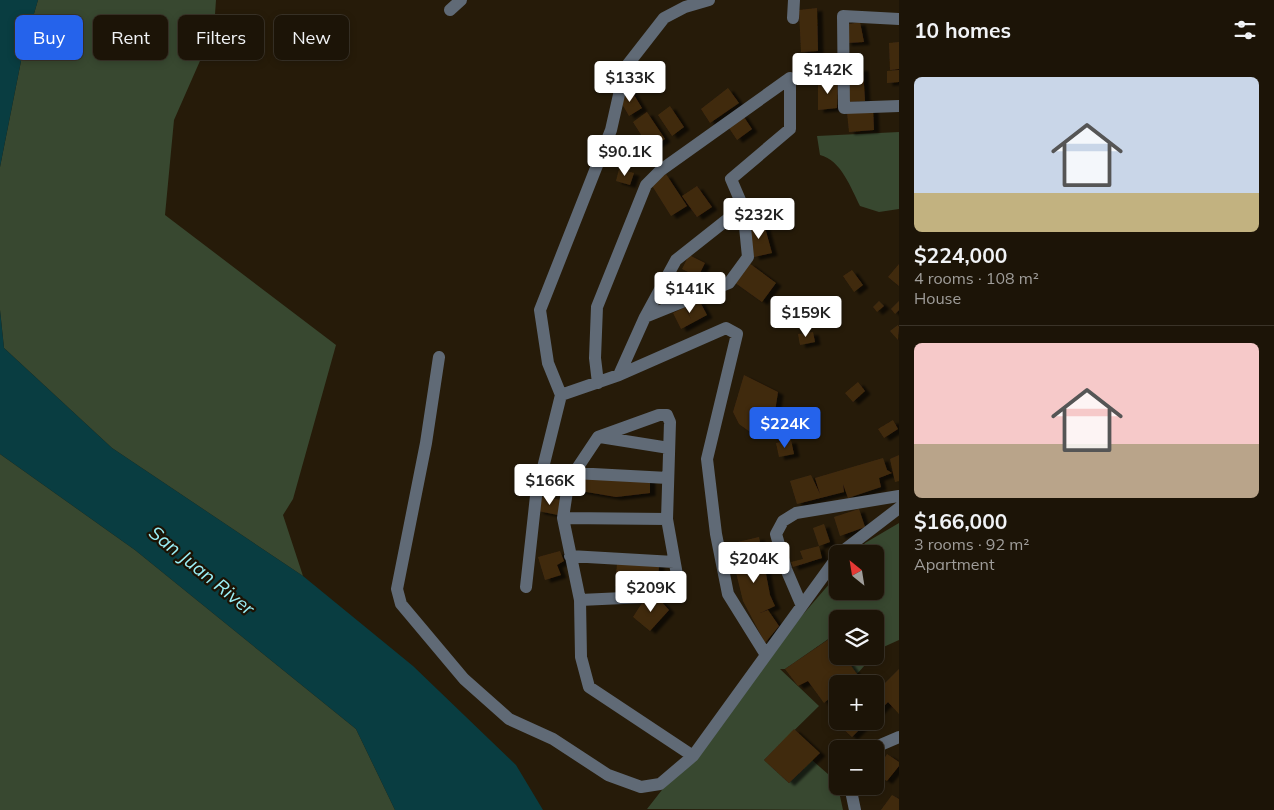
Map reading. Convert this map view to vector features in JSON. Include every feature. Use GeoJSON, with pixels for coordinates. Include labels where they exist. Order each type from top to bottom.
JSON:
{"type":"FeatureCollection","features":[{"type":"Feature","properties":{"kind":"street"},"geometry":{"type":"LineString","coordinates":[[450,10],[461,0]]}},
{"type":"Feature","properties":{"kind":"street"},"geometry":{"type":"LineString","coordinates":[[526,588],[536,496],[561,395],[548,363],[540,310],[611,130],[625,68],[664,18],[685,7],[709,0]]}},
{"type":"Feature","properties":{"kind":"street"},"geometry":{"type":"LineString","coordinates":[[793,18],[794,0]]}},
{"type":"Feature","properties":{"kind":"street"},"geometry":{"type":"LineString","coordinates":[[899,19],[843,16],[844,108],[899,106]]}},
{"type":"Feature","properties":{"kind":"street"},"geometry":{"type":"LineString","coordinates":[[598,383],[595,358],[597,307],[646,184],[661,170],[790,78],[790,128],[732,179],[743,207],[748,257],[729,283],[645,317]]}},
{"type":"Feature","properties":{"kind":"street"},"geometry":{"type":"LineString","coordinates":[[619,375],[645,317],[676,260],[743,207]]}},
{"type":"Feature","properties":{"kind":"street"},"geometry":{"type":"LineString","coordinates":[[561,395],[619,375],[726,328],[737,334],[708,459],[716,534],[728,594],[766,655]]}},
{"type":"Feature","properties":{"kind":"street"},"geometry":{"type":"LineString","coordinates":[[439,357],[426,444],[397,589],[402,604],[464,679],[509,719],[553,739],[608,775],[641,787],[660,784],[693,756],[829,567]]}},
{"type":"Feature","properties":{"kind":"street"},"geometry":{"type":"LineString","coordinates":[[580,600],[667,596],[674,594],[679,586],[667,519],[670,422],[667,415],[659,415],[598,437],[574,473],[568,490],[563,518],[580,600],[581,657],[589,687],[693,756]]}},
{"type":"Feature","properties":{"kind":"street"},"geometry":{"type":"LineString","coordinates":[[598,437],[669,448]]}},
{"type":"Feature","properties":{"kind":"street"},"geometry":{"type":"LineString","coordinates":[[574,473],[668,478]]}},
{"type":"Feature","properties":{"kind":"street"},"geometry":{"type":"LineString","coordinates":[[801,604],[786,569],[776,534],[783,521],[796,513],[899,496]]}},
{"type":"Feature","properties":{"kind":"street"},"geometry":{"type":"LineString","coordinates":[[851,545],[899,508]]}},
{"type":"Feature","properties":{"kind":"street"},"geometry":{"type":"LineString","coordinates":[[563,518],[667,519]]}},
{"type":"Feature","properties":{"kind":"street"},"geometry":{"type":"LineString","coordinates":[[570,556],[674,562]]}},
{"type":"Feature","properties":{"kind":"street"},"geometry":{"type":"LineString","coordinates":[[884,743],[899,737]]}},
{"type":"Feature","properties":{"kind":"street"},"geometry":{"type":"LineString","coordinates":[[852,795],[854,810]]}},
{"type":"Feature","properties":{"kind":"green space"},"geometry":{"type":"Polygon","coordinates":[[[38,0],[216,0],[215,15],[178,15],[178,60],[200,60],[174,120],[165,215],[336,345],[293,499],[283,515],[303,576],[112,448],[4,348],[0,310],[0,167],[21,60],[83,60],[83,15],[34,15],[38,0]]]}},
{"type":"Feature","properties":{"kind":"green space"},"geometry":{"type":"Polygon","coordinates":[[[899,132],[899,209],[879,212],[860,206],[840,169],[827,158],[820,155],[817,136],[899,132]]]}},
{"type":"Feature","properties":{"kind":"green space"},"geometry":{"type":"Polygon","coordinates":[[[0,454],[135,550],[356,729],[395,810],[0,810],[0,454]]]}},
{"type":"Feature","properties":{"kind":"green space"},"geometry":{"type":"Polygon","coordinates":[[[899,523],[899,640],[884,647],[884,610],[829,610],[829,639],[785,669],[780,669],[819,706],[764,760],[789,783],[812,760],[829,775],[829,795],[840,795],[843,810],[647,809],[767,656],[829,584],[829,600],[884,600],[884,545],[863,545],[899,523]]]}},
{"type":"Feature","properties":{"kind":"green space"},"geometry":{"type":"Polygon","coordinates":[[[850,665],[865,665],[857,674],[850,665]]]}},
{"type":"Feature","properties":{"kind":"water"},"geometry":{"type":"Polygon","coordinates":[[[0,0],[38,0],[34,15],[15,15],[15,60],[21,60],[0,167],[0,0]]]}},
{"type":"Feature","properties":{"kind":"water","name":"San Juan River"},"geometry":{"type":"Polygon","coordinates":[[[0,310],[4,348],[112,448],[303,576],[413,666],[516,765],[543,810],[395,810],[356,729],[135,550],[0,454],[0,310]]]}},
{"type":"Feature","properties":{"kind":"building"},"geometry":{"type":"Polygon","coordinates":[[[817,8],[818,51],[801,52],[799,10],[817,8]]]}},
{"type":"Feature","properties":{"kind":"building"},"geometry":{"type":"Polygon","coordinates":[[[860,22],[864,42],[846,43],[844,25],[860,22]]]}},
{"type":"Feature","properties":{"kind":"building"},"geometry":{"type":"Polygon","coordinates":[[[899,42],[899,69],[890,70],[889,43],[899,42]]]}},
{"type":"Feature","properties":{"kind":"building"},"geometry":{"type":"Polygon","coordinates":[[[863,68],[865,101],[848,102],[846,69],[863,68]]]}},
{"type":"Feature","properties":{"kind":"building"},"geometry":{"type":"Polygon","coordinates":[[[899,70],[899,82],[887,83],[887,71],[899,70]]]}},
{"type":"Feature","properties":{"kind":"building"},"geometry":{"type":"Polygon","coordinates":[[[838,77],[837,108],[818,110],[818,84],[838,77]]]}},
{"type":"Feature","properties":{"kind":"building"},"geometry":{"type":"Polygon","coordinates":[[[728,88],[739,103],[710,123],[701,109],[728,88]]]}},
{"type":"Feature","properties":{"kind":"building"},"geometry":{"type":"Polygon","coordinates":[[[631,90],[642,108],[629,116],[618,97],[631,90]]]}},
{"type":"Feature","properties":{"kind":"building"},"geometry":{"type":"Polygon","coordinates":[[[670,106],[684,127],[672,136],[658,115],[670,106]]]}},
{"type":"Feature","properties":{"kind":"building"},"geometry":{"type":"Polygon","coordinates":[[[873,108],[874,130],[849,132],[847,112],[873,108]]]}},
{"type":"Feature","properties":{"kind":"building"},"geometry":{"type":"Polygon","coordinates":[[[647,112],[665,139],[650,149],[633,122],[647,112]]]}},
{"type":"Feature","properties":{"kind":"building"},"geometry":{"type":"Polygon","coordinates":[[[742,114],[752,129],[737,140],[727,125],[742,114]]]}},
{"type":"Feature","properties":{"kind":"building"},"geometry":{"type":"Polygon","coordinates":[[[619,169],[634,173],[630,185],[616,181],[619,169]]]}},
{"type":"Feature","properties":{"kind":"building"},"geometry":{"type":"Polygon","coordinates":[[[666,174],[687,206],[671,216],[651,184],[666,174]]]}},
{"type":"Feature","properties":{"kind":"building"},"geometry":{"type":"Polygon","coordinates":[[[697,186],[712,207],[697,217],[682,196],[697,186]]]}},
{"type":"Feature","properties":{"kind":"building"},"geometry":{"type":"Polygon","coordinates":[[[764,224],[772,253],[754,257],[746,228],[764,224]]]}},
{"type":"Feature","properties":{"kind":"building"},"geometry":{"type":"Polygon","coordinates":[[[689,255],[705,263],[698,277],[682,269],[689,255]]]}},
{"type":"Feature","properties":{"kind":"building"},"geometry":{"type":"Polygon","coordinates":[[[749,263],[776,283],[762,302],[734,282],[749,263]]]}},
{"type":"Feature","properties":{"kind":"building"},"geometry":{"type":"Polygon","coordinates":[[[899,264],[899,286],[888,277],[899,264]]]}},
{"type":"Feature","properties":{"kind":"building"},"geometry":{"type":"Polygon","coordinates":[[[852,270],[863,285],[854,292],[843,276],[852,270]]]}},
{"type":"Feature","properties":{"kind":"building"},"geometry":{"type":"Polygon","coordinates":[[[674,271],[690,278],[681,299],[665,292],[674,271]]]}},
{"type":"Feature","properties":{"kind":"building"},"geometry":{"type":"Polygon","coordinates":[[[699,300],[707,315],[681,329],[673,313],[685,307],[691,319],[686,307],[699,300]]]}},
{"type":"Feature","properties":{"kind":"building"},"geometry":{"type":"Polygon","coordinates":[[[879,301],[884,306],[877,312],[873,307],[879,301]]]}},
{"type":"Feature","properties":{"kind":"building"},"geometry":{"type":"Polygon","coordinates":[[[899,301],[899,310],[895,314],[891,309],[899,301]]]}},
{"type":"Feature","properties":{"kind":"building"},"geometry":{"type":"Polygon","coordinates":[[[898,325],[899,327],[898,340],[890,331],[898,325]]]}},
{"type":"Feature","properties":{"kind":"building"},"geometry":{"type":"Polygon","coordinates":[[[813,332],[815,342],[800,345],[798,334],[813,332]]]}},
{"type":"Feature","properties":{"kind":"building"},"geometry":{"type":"Polygon","coordinates":[[[744,375],[778,392],[772,431],[753,434],[739,424],[733,412],[744,375]]]}},
{"type":"Feature","properties":{"kind":"building"},"geometry":{"type":"Polygon","coordinates":[[[858,382],[865,391],[853,402],[845,393],[858,382]]]}},
{"type":"Feature","properties":{"kind":"building"},"geometry":{"type":"Polygon","coordinates":[[[893,420],[898,429],[884,438],[878,429],[893,420]]]}},
{"type":"Feature","properties":{"kind":"building"},"geometry":{"type":"Polygon","coordinates":[[[791,440],[794,454],[779,457],[776,443],[791,440]]]}},
{"type":"Feature","properties":{"kind":"building"},"geometry":{"type":"Polygon","coordinates":[[[899,455],[899,481],[895,482],[890,459],[899,455]]]}},
{"type":"Feature","properties":{"kind":"building"},"geometry":{"type":"Polygon","coordinates":[[[883,458],[887,470],[892,473],[879,478],[881,487],[848,498],[843,484],[844,492],[797,504],[790,481],[811,475],[820,494],[815,478],[883,458]]]}},
{"type":"Feature","properties":{"kind":"building"},"geometry":{"type":"Polygon","coordinates":[[[576,476],[650,477],[650,493],[616,497],[569,489],[576,476]]]}},
{"type":"Feature","properties":{"kind":"building"},"geometry":{"type":"Polygon","coordinates":[[[541,497],[561,500],[558,515],[538,511],[541,497]]]}},
{"type":"Feature","properties":{"kind":"building"},"geometry":{"type":"Polygon","coordinates":[[[859,509],[865,527],[840,536],[834,517],[859,509]]]}},
{"type":"Feature","properties":{"kind":"building"},"geometry":{"type":"Polygon","coordinates":[[[824,524],[830,542],[819,546],[813,528],[824,524]]]}},
{"type":"Feature","properties":{"kind":"building"},"geometry":{"type":"Polygon","coordinates":[[[759,537],[770,595],[775,606],[760,613],[768,610],[779,626],[765,643],[743,601],[729,544],[759,537]]]}},
{"type":"Feature","properties":{"kind":"building"},"geometry":{"type":"Polygon","coordinates":[[[819,546],[822,558],[793,567],[791,562],[803,559],[800,551],[819,546]]]}},
{"type":"Feature","properties":{"kind":"building"},"geometry":{"type":"Polygon","coordinates":[[[560,551],[564,561],[557,565],[561,575],[545,580],[538,557],[560,551]]]}},
{"type":"Feature","properties":{"kind":"building"},"geometry":{"type":"Polygon","coordinates":[[[617,564],[659,564],[658,586],[615,586],[617,564]]]}},
{"type":"Feature","properties":{"kind":"building"},"geometry":{"type":"Polygon","coordinates":[[[644,600],[660,600],[669,610],[650,631],[633,617],[644,600]]]}},
{"type":"Feature","properties":{"kind":"building"},"geometry":{"type":"Polygon","coordinates":[[[829,639],[829,665],[850,665],[857,674],[829,675],[829,699],[824,703],[808,681],[798,686],[785,669],[829,639]]]}},
{"type":"Feature","properties":{"kind":"building"},"geometry":{"type":"Polygon","coordinates":[[[899,669],[899,714],[888,702],[884,706],[884,684],[899,669]]]}},
{"type":"Feature","properties":{"kind":"building"},"geometry":{"type":"Polygon","coordinates":[[[794,729],[820,753],[789,783],[764,760],[794,729]]]}},
{"type":"Feature","properties":{"kind":"building"},"geometry":{"type":"Polygon","coordinates":[[[844,730],[859,730],[852,737],[844,730]]]}},
{"type":"Feature","properties":{"kind":"building"},"geometry":{"type":"Polygon","coordinates":[[[887,754],[899,762],[899,766],[887,781],[884,779],[884,759],[887,754]]]}},
{"type":"Feature","properties":{"kind":"building"},"geometry":{"type":"Polygon","coordinates":[[[892,795],[899,799],[899,810],[881,810],[892,795]]]}}]}
